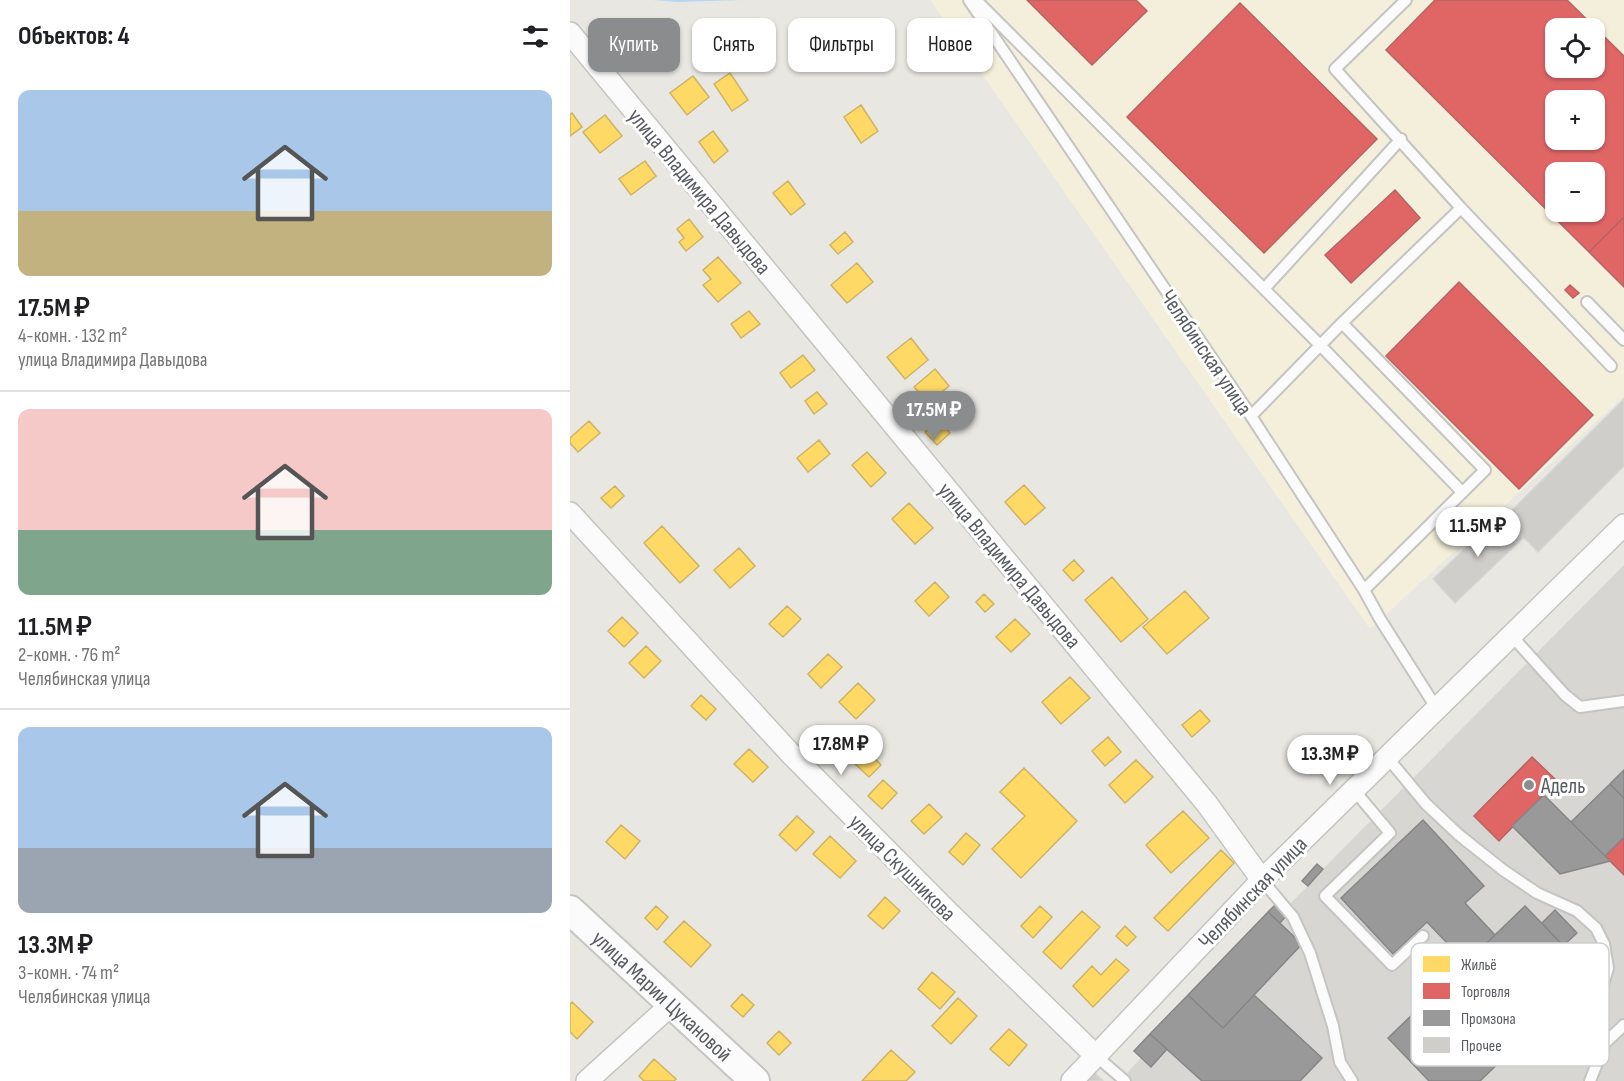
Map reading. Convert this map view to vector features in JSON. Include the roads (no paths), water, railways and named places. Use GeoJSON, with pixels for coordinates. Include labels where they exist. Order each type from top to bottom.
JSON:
{"type":"FeatureCollection","features":[{"type":"Feature","properties":{"kind":"street","name":"улица Владимира Давыдова"},"geometry":{"type":"LineString","coordinates":[[570,33],[1207,804],[1262,880]]}},
{"type":"Feature","properties":{"kind":"street","name":"улица Скушникова"},"geometry":{"type":"LineString","coordinates":[[570,513],[790,753],[949,913],[1095,1055]]}},
{"type":"Feature","properties":{"kind":"street","name":"Челябинская улица"},"geometry":{"type":"LineString","coordinates":[[1072,1081],[1262,880],[1624,525]]}},
{"type":"Feature","properties":{"kind":"street","name":"улица Марии Цукановой"},"geometry":{"type":"LineString","coordinates":[[570,910],[755,1081]]}},
{"type":"Feature","properties":{"kind":"street"},"geometry":{"type":"LineString","coordinates":[[587,1081],[672,1004]]}},
{"type":"Feature","properties":{"kind":"lane","name":"Челябинская улица"},"geometry":{"type":"LineString","coordinates":[[969,0],[1251,416],[1364,590],[1437,709]]}},
{"type":"Feature","properties":{"kind":"lane"},"geometry":{"type":"LineString","coordinates":[[976,0],[1320,345],[1462,492]]}},
{"type":"Feature","properties":{"kind":"lane"},"geometry":{"type":"LineString","coordinates":[[1406,0],[1335,69],[1461,208],[1611,366]]}},
{"type":"Feature","properties":{"kind":"lane"},"geometry":{"type":"LineString","coordinates":[[1264,289],[1401,140]]}},
{"type":"Feature","properties":{"kind":"lane"},"geometry":{"type":"LineString","coordinates":[[1251,416],[1342,323],[1461,208]]}},
{"type":"Feature","properties":{"kind":"lane"},"geometry":{"type":"LineString","coordinates":[[1587,302],[1624,340]]}},
{"type":"Feature","properties":{"kind":"lane"},"geometry":{"type":"LineString","coordinates":[[1342,323],[1485,470],[1364,590]]}},
{"type":"Feature","properties":{"kind":"lane"},"geometry":{"type":"LineString","coordinates":[[1511,635],[1565,695],[1580,707],[1624,701]]}},
{"type":"Feature","properties":{"kind":"lane"},"geometry":{"type":"LineString","coordinates":[[1388,756],[1426,804],[1459,835],[1503,870],[1537,893],[1577,910],[1596,928],[1604,943]]}},
{"type":"Feature","properties":{"kind":"lane"},"geometry":{"type":"LineString","coordinates":[[1354,790],[1390,833],[1325,896],[1392,965],[1411,947]]}},
{"type":"Feature","properties":{"kind":"lane"},"geometry":{"type":"LineString","coordinates":[[1262,880],[1293,917],[1310,953],[1333,1026],[1340,1062],[1352,1081]]}},
{"type":"Feature","properties":{"kind":"lane"},"geometry":{"type":"LineString","coordinates":[[1416,943],[1423,936]]}},
{"type":"Feature","properties":{"kind":"lane"},"geometry":{"type":"LineString","coordinates":[[1609,1039],[1624,1025]]}},
{"type":"Feature","properties":{"kind":"lane"},"geometry":{"type":"LineString","coordinates":[[1095,1055],[1125,1081]]}},
{"type":"Feature","properties":{"kind":"lane"},"geometry":{"type":"LineString","coordinates":[[1590,1081],[1596,1066]]}},
{"type":"Feature","properties":{"kind":"water"},"geometry":{"type":"Polygon","coordinates":[[[653,0],[742,0],[678,2],[653,0]]]}},
{"type":"Feature","properties":{"kind":"place","name":"Адель"},"geometry":{"type":"Point","coordinates":[1529,785]}}]}
